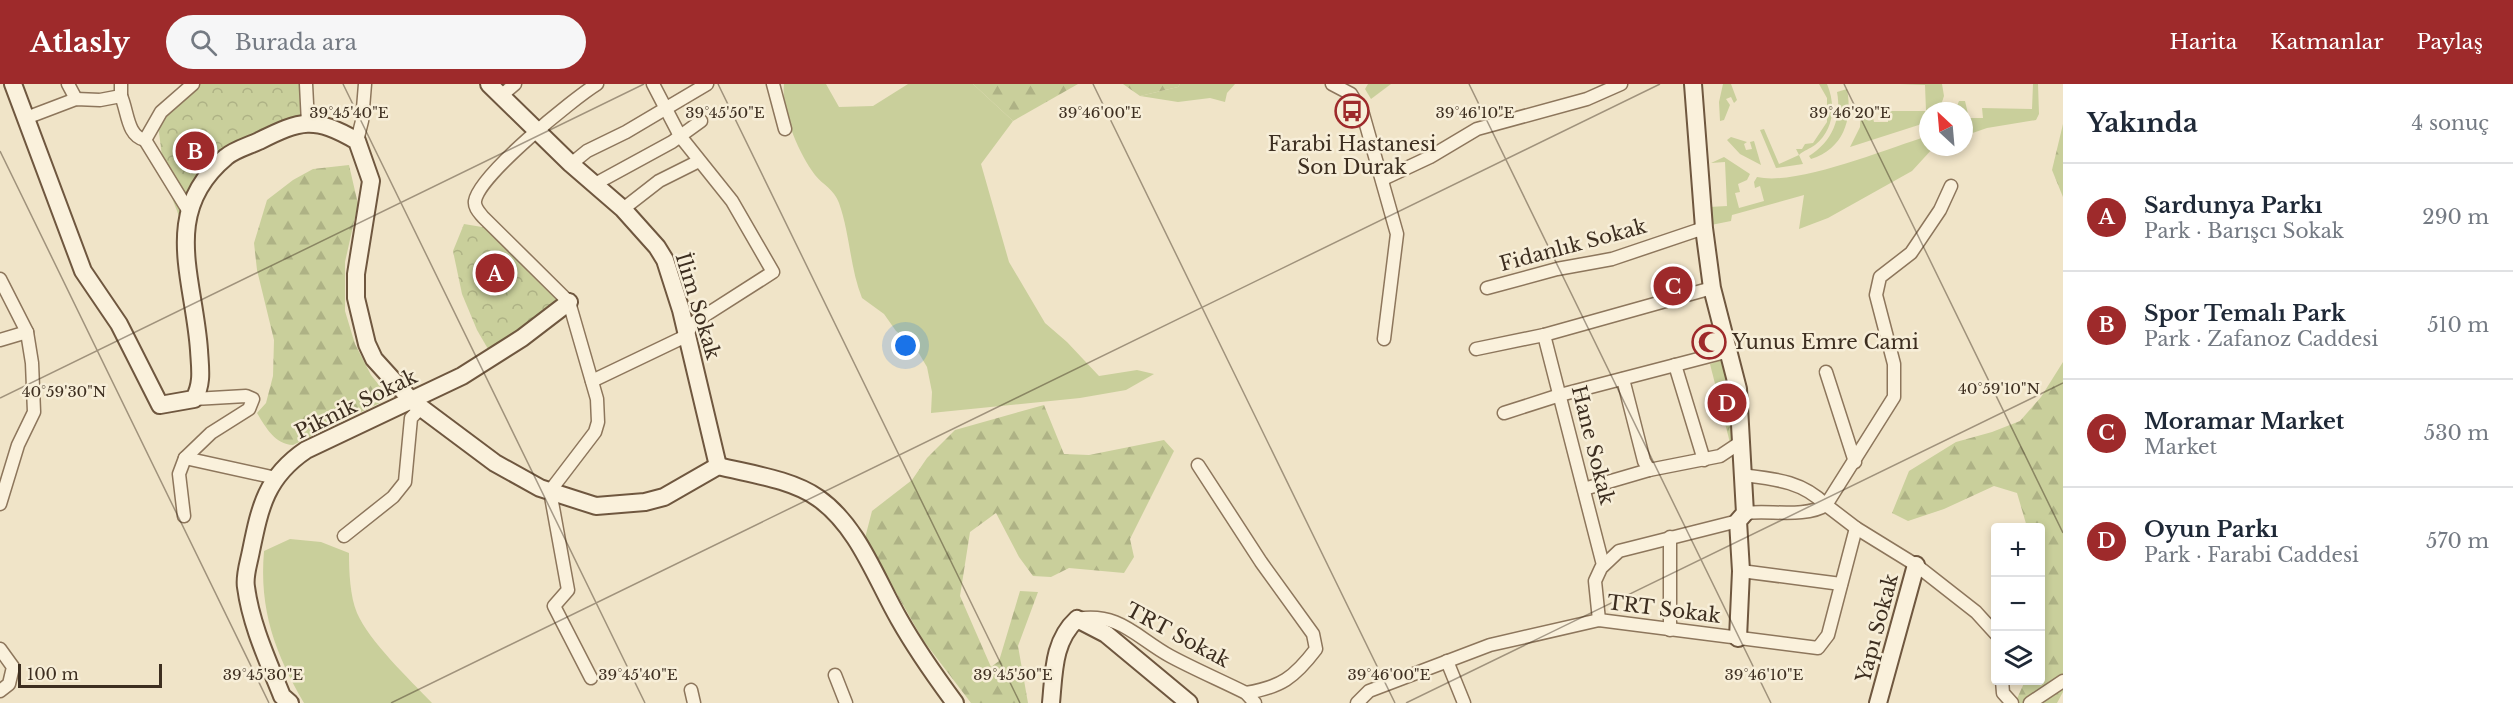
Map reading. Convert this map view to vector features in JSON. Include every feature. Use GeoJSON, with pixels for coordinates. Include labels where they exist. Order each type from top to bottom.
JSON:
{"type":"FeatureCollection","features":[{"type":"Feature","properties":{"kind":"street"},"geometry":{"type":"LineString","coordinates":[[13,84],[83,271],[119,324],[154,399],[160,405],[194,399],[246,396],[253,399],[249,409],[211,433],[185,458],[179,474],[184,516]]}},
{"type":"Feature","properties":{"kind":"street"},"geometry":{"type":"LineString","coordinates":[[68,84],[76,99]]}},
{"type":"Feature","properties":{"kind":"street"},"geometry":{"type":"LineString","coordinates":[[145,140],[161,112],[193,84]]}},
{"type":"Feature","properties":{"kind":"street"},"geometry":{"type":"LineString","coordinates":[[306,84],[308,123]]}},
{"type":"Feature","properties":{"kind":"street"},"geometry":{"type":"LineString","coordinates":[[365,84],[362,121],[357,141],[371,181],[356,274],[357,298],[367,344],[374,359],[417,404],[495,463],[550,491],[596,506],[645,502],[664,497],[718,466],[789,485],[817,498],[840,517],[859,545],[920,655],[955,703]]}},
{"type":"Feature","properties":{"kind":"street"},"geometry":{"type":"LineString","coordinates":[[495,90],[514,84]]}},
{"type":"Feature","properties":{"kind":"street"},"geometry":{"type":"LineString","coordinates":[[592,381],[686,336],[693,323],[773,273],[732,201],[680,136],[653,84]]}},
{"type":"Feature","properties":{"kind":"street"},"geometry":{"type":"LineString","coordinates":[[571,164],[587,151],[667,109],[707,84]]}},
{"type":"Feature","properties":{"kind":"street"},"geometry":{"type":"LineString","coordinates":[[773,84],[785,129]]}},
{"type":"Feature","properties":{"kind":"street"},"geometry":{"type":"LineString","coordinates":[[1332,84],[1351,94],[1363,114],[1398,234],[1384,339]]}},
{"type":"Feature","properties":{"kind":"street"},"geometry":{"type":"LineString","coordinates":[[1383,179],[1430,157],[1477,129],[1587,99],[1621,84]]}},
{"type":"Feature","properties":{"kind":"street"},"geometry":{"type":"LineString","coordinates":[[1693,84],[1704,228],[1712,288],[1738,389],[1742,475],[1738,638]]}},
{"type":"Feature","properties":{"kind":"street"},"geometry":{"type":"LineString","coordinates":[[591,678],[554,606],[568,590],[550,491],[595,432],[598,422],[597,399],[569,302],[476,208],[475,200],[484,185],[536,131],[579,95],[595,85]]}},
{"type":"Feature","properties":{"kind":"street"},"geometry":{"type":"LineString","coordinates":[[26,118],[76,99],[108,100],[121,90],[132,132],[138,138],[145,140],[188,210]]}},
{"type":"Feature","properties":{"kind":"street","name":"İlim Sokak"},"geometry":{"type":"LineString","coordinates":[[495,90],[571,164],[623,209],[648,235],[664,260],[681,310],[718,466]]}},
{"type":"Feature","properties":{"kind":"street"},"geometry":{"type":"LineString","coordinates":[[595,184],[680,136],[701,121]]}},
{"type":"Feature","properties":{"kind":"street"},"geometry":{"type":"LineString","coordinates":[[194,399],[201,382],[198,331],[186,250],[188,210],[194,193],[226,156],[285,128],[308,123],[342,132],[357,141]]}},
{"type":"Feature","properties":{"kind":"street"},"geometry":{"type":"LineString","coordinates":[[623,209],[659,181],[699,161]]}},
{"type":"Feature","properties":{"kind":"street"},"geometry":{"type":"LineString","coordinates":[[1599,620],[1595,581],[1603,565],[1619,551],[1742,517],[1800,512],[1820,509],[1826,505],[1894,397],[1894,364],[1876,295],[1880,277],[1911,253],[1941,210],[1951,186]]}},
{"type":"Feature","properties":{"kind":"street","name":"Fidanlık Sokak"},"geometry":{"type":"LineString","coordinates":[[1487,288],[1557,269],[1612,259],[1704,228]]}},
{"type":"Feature","properties":{"kind":"street"},"geometry":{"type":"LineString","coordinates":[[0,279],[27,332],[32,363],[34,412],[18,444],[0,504]]}},
{"type":"Feature","properties":{"kind":"street"},"geometry":{"type":"LineString","coordinates":[[1476,349],[1544,335],[1712,288]]}},
{"type":"Feature","properties":{"kind":"street","name":"Piknik Sokak"},"geometry":{"type":"LineString","coordinates":[[290,703],[282,696],[259,637],[245,585],[260,507],[276,478],[291,460],[306,450],[417,404],[522,338],[569,302]]}},
{"type":"Feature","properties":{"kind":"street"},"geometry":{"type":"LineString","coordinates":[[0,340],[27,332]]}},
{"type":"Feature","properties":{"kind":"street","name":"Hane Sokak"},"geometry":{"type":"LineString","coordinates":[[1544,335],[1603,565]]}},
{"type":"Feature","properties":{"kind":"street"},"geometry":{"type":"LineString","coordinates":[[1504,413],[1560,395],[1729,351]]}},
{"type":"Feature","properties":{"kind":"street"},"geometry":{"type":"LineString","coordinates":[[1675,364],[1704,460]]}},
{"type":"Feature","properties":{"kind":"street"},"geometry":{"type":"LineString","coordinates":[[1826,372],[1855,462]]}},
{"type":"Feature","properties":{"kind":"street"},"geometry":{"type":"LineString","coordinates":[[1623,379],[1644,461],[1649,470]]}},
{"type":"Feature","properties":{"kind":"street"},"geometry":{"type":"LineString","coordinates":[[344,536],[393,497],[405,482],[407,434],[417,404]]}},
{"type":"Feature","properties":{"kind":"street"},"geometry":{"type":"LineString","coordinates":[[1584,489],[1649,470],[1720,456],[1741,442]]}},
{"type":"Feature","properties":{"kind":"street"},"geometry":{"type":"LineString","coordinates":[[185,458],[276,478]]}},
{"type":"Feature","properties":{"kind":"street"},"geometry":{"type":"LineString","coordinates":[[1198,465],[1261,562],[1313,634],[1315,642],[1316,649],[1292,678],[1270,689],[1246,693]]}},
{"type":"Feature","properties":{"kind":"street"},"geometry":{"type":"LineString","coordinates":[[1742,475],[1780,480],[1814,493],[1856,528],[1916,565],[1976,612],[1992,631]]}},
{"type":"Feature","properties":{"kind":"street","name":"TRT Sokak"},"geometry":{"type":"LineString","coordinates":[[1357,703],[1369,691],[1490,645],[1599,620],[1818,648],[1828,635],[1856,528]]}},
{"type":"Feature","properties":{"kind":"street"},"geometry":{"type":"LineString","coordinates":[[1670,537],[1670,630]]}},
{"type":"Feature","properties":{"kind":"street","name":"Yapı Sokak"},"geometry":{"type":"LineString","coordinates":[[1878,703],[1916,565]]}},
{"type":"Feature","properties":{"kind":"street"},"geometry":{"type":"LineString","coordinates":[[1741,571],[1840,584]]}},
{"type":"Feature","properties":{"kind":"street","name":"TRT Sokak"},"geometry":{"type":"LineString","coordinates":[[1077,619],[1097,616],[1121,624],[1169,656],[1246,693],[1255,703]]}},
{"type":"Feature","properties":{"kind":"street"},"geometry":{"type":"LineString","coordinates":[[1052,703],[1056,654],[1065,630],[1077,619],[1106,634],[1190,702]]}},
{"type":"Feature","properties":{"kind":"street"},"geometry":{"type":"LineString","coordinates":[[0,649],[13,667],[3,685]]}},
{"type":"Feature","properties":{"kind":"street"},"geometry":{"type":"LineString","coordinates":[[1447,661],[1464,703]]}},
{"type":"Feature","properties":{"kind":"street"},"geometry":{"type":"LineString","coordinates":[[835,675],[846,703]]}},
{"type":"Feature","properties":{"kind":"street"},"geometry":{"type":"LineString","coordinates":[[2030,703],[2063,681]]}},
{"type":"Feature","properties":{"kind":"street"},"geometry":{"type":"LineString","coordinates":[[2002,685],[2003,693],[2012,703]]}},
{"type":"Feature","properties":{"kind":"street"},"geometry":{"type":"LineString","coordinates":[[691,690],[694,703]]}},
{"type":"Feature","properties":{"kind":"green space"},"geometry":{"type":"Polygon","coordinates":[[[190,84],[308,84],[307,115],[205,172],[179,216],[165,180],[158,125],[190,84]]]}},
{"type":"Feature","properties":{"kind":"green space"},"geometry":{"type":"Polygon","coordinates":[[[784,84],[826,84],[839,107],[873,106],[908,84],[973,84],[1013,121],[981,164],[1009,262],[1045,323],[1067,342],[1099,376],[1137,370],[1154,374],[1126,390],[1080,398],[931,413],[932,392],[927,367],[914,345],[896,331],[884,314],[862,298],[839,203],[815,175],[797,143],[785,107],[784,84]]]}},
{"type":"Feature","properties":{"kind":"green space"},"geometry":{"type":"Polygon","coordinates":[[[973,84],[1078,84],[1013,121],[973,84]]]}},
{"type":"Feature","properties":{"kind":"green space"},"geometry":{"type":"Polygon","coordinates":[[[1123,84],[1180,84],[1178,87],[1140,96],[1123,84]]]}},
{"type":"Feature","properties":{"kind":"green space"},"geometry":{"type":"Polygon","coordinates":[[[1180,84],[1235,84],[1227,93],[1225,102],[1210,98],[1178,102],[1140,96],[1178,87],[1180,84]]]}},
{"type":"Feature","properties":{"kind":"green space"},"geometry":{"type":"Polygon","coordinates":[[[1368,84],[1391,84],[1371,99],[1365,89],[1368,84]]]}},
{"type":"Feature","properties":{"kind":"green space"},"geometry":{"type":"Polygon","coordinates":[[[1723,84],[1731,84],[1737,100],[1734,103],[1731,97],[1726,99],[1730,105],[1724,120],[1720,121],[1719,102],[1723,84]]]}},
{"type":"Feature","properties":{"kind":"green space"},"geometry":{"type":"Polygon","coordinates":[[[1819,84],[1827,84],[1832,100],[1830,125],[1815,145],[1799,155],[1796,149],[1802,149],[1805,144],[1813,143],[1827,122],[1827,98],[1819,84]]]}},
{"type":"Feature","properties":{"kind":"green space"},"geometry":{"type":"Polygon","coordinates":[[[1900,84],[1942,84],[1944,96],[1942,102],[1926,102],[1925,85],[1900,84]]]}},
{"type":"Feature","properties":{"kind":"green space"},"geometry":{"type":"Polygon","coordinates":[[[2033,84],[2038,84],[2039,114],[2036,120],[1987,128],[1973,133],[1973,118],[1983,118],[1982,108],[2032,109],[2033,84]]]}},
{"type":"Feature","properties":{"kind":"green space"},"geometry":{"type":"Polygon","coordinates":[[[1847,89],[1848,112],[1843,132],[1831,148],[1811,159],[1809,156],[1824,144],[1834,128],[1838,111],[1837,92],[1847,89]]]}},
{"type":"Feature","properties":{"kind":"green space"},"geometry":{"type":"Polygon","coordinates":[[[1870,106],[1874,122],[1888,122],[1888,111],[1919,111],[1919,125],[1850,147],[1860,127],[1861,108],[1870,106]]]}},
{"type":"Feature","properties":{"kind":"green space"},"geometry":{"type":"Polygon","coordinates":[[[2063,124],[2063,197],[2052,170],[2063,124]]]}},
{"type":"Feature","properties":{"kind":"green space"},"geometry":{"type":"Polygon","coordinates":[[[1764,129],[1779,164],[1799,155],[1803,164],[1776,168],[1760,130],[1764,129]]]}},
{"type":"Feature","properties":{"kind":"green space"},"geometry":{"type":"Polygon","coordinates":[[[1731,137],[1747,142],[1744,144],[1746,150],[1752,149],[1750,142],[1754,141],[1761,165],[1740,154],[1727,140],[1731,137]]]}},
{"type":"Feature","properties":{"kind":"green space"},"geometry":{"type":"Polygon","coordinates":[[[1919,139],[1919,156],[1926,156],[1912,171],[1828,218],[1799,229],[1804,195],[1732,215],[1731,221],[1711,225],[1709,207],[1727,206],[1725,162],[1711,163],[1724,157],[1750,174],[1747,180],[1738,184],[1740,192],[1735,193],[1739,208],[1764,201],[1760,186],[1755,188],[1754,182],[1757,177],[1795,176],[1866,157],[1919,139]]]}},
{"type":"Feature","properties":{"kind":"green space"},"geometry":{"type":"Polygon","coordinates":[[[349,165],[358,204],[345,262],[345,311],[355,344],[371,375],[383,390],[384,401],[293,445],[287,444],[272,434],[257,413],[266,403],[273,376],[274,340],[257,270],[254,243],[267,200],[293,180],[313,169],[349,165]]]}},
{"type":"Feature","properties":{"kind":"green space"},"geometry":{"type":"Polygon","coordinates":[[[464,224],[488,228],[565,306],[495,361],[477,330],[462,294],[453,251],[464,224]]]}},
{"type":"Feature","properties":{"kind":"green space"},"geometry":{"type":"Polygon","coordinates":[[[1722,360],[1729,365],[1737,440],[1730,443],[1710,364],[1722,360]]]}},
{"type":"Feature","properties":{"kind":"green space"},"geometry":{"type":"Polygon","coordinates":[[[2063,362],[2063,692],[2057,703],[2015,703],[2023,685],[2045,685],[2045,523],[2026,523],[2017,493],[1994,486],[1944,509],[1908,521],[1892,513],[1909,471],[1956,442],[2020,421],[2041,397],[2063,362]]]}},
{"type":"Feature","properties":{"kind":"green space"},"geometry":{"type":"Polygon","coordinates":[[[1044,405],[1064,454],[1089,455],[1164,440],[1174,451],[1130,539],[1134,557],[1124,573],[1069,568],[1051,577],[1033,576],[1019,557],[996,513],[970,532],[960,596],[991,667],[999,661],[1020,591],[1038,592],[1018,646],[1028,703],[971,703],[923,640],[865,538],[872,511],[912,480],[927,458],[955,430],[1044,405]]]}},
{"type":"Feature","properties":{"kind":"green space"},"geometry":{"type":"Polygon","coordinates":[[[290,539],[321,542],[349,553],[353,599],[363,624],[391,660],[432,703],[304,703],[277,648],[264,593],[264,551],[290,539]]]}},
{"type":"Feature","properties":{"kind":"place","name":"Farabi Hastanesi Son Durak"},"geometry":{"type":"Point","coordinates":[1352,111]}},
{"type":"Feature","properties":{"kind":"place","name":"Spor Temalı Park"},"geometry":{"type":"Point","coordinates":[195,151]}},
{"type":"Feature","properties":{"kind":"place","name":"Sardunya Parkı"},"geometry":{"type":"Point","coordinates":[495,273]}},
{"type":"Feature","properties":{"kind":"place","name":"Moramar Market"},"geometry":{"type":"Point","coordinates":[1673,286]}},
{"type":"Feature","properties":{"kind":"place","name":"Yunus Emre Cami"},"geometry":{"type":"Point","coordinates":[1709,342]}},
{"type":"Feature","properties":{"kind":"place","name":"Oyun Parkı"},"geometry":{"type":"Point","coordinates":[1727,403]}}]}
